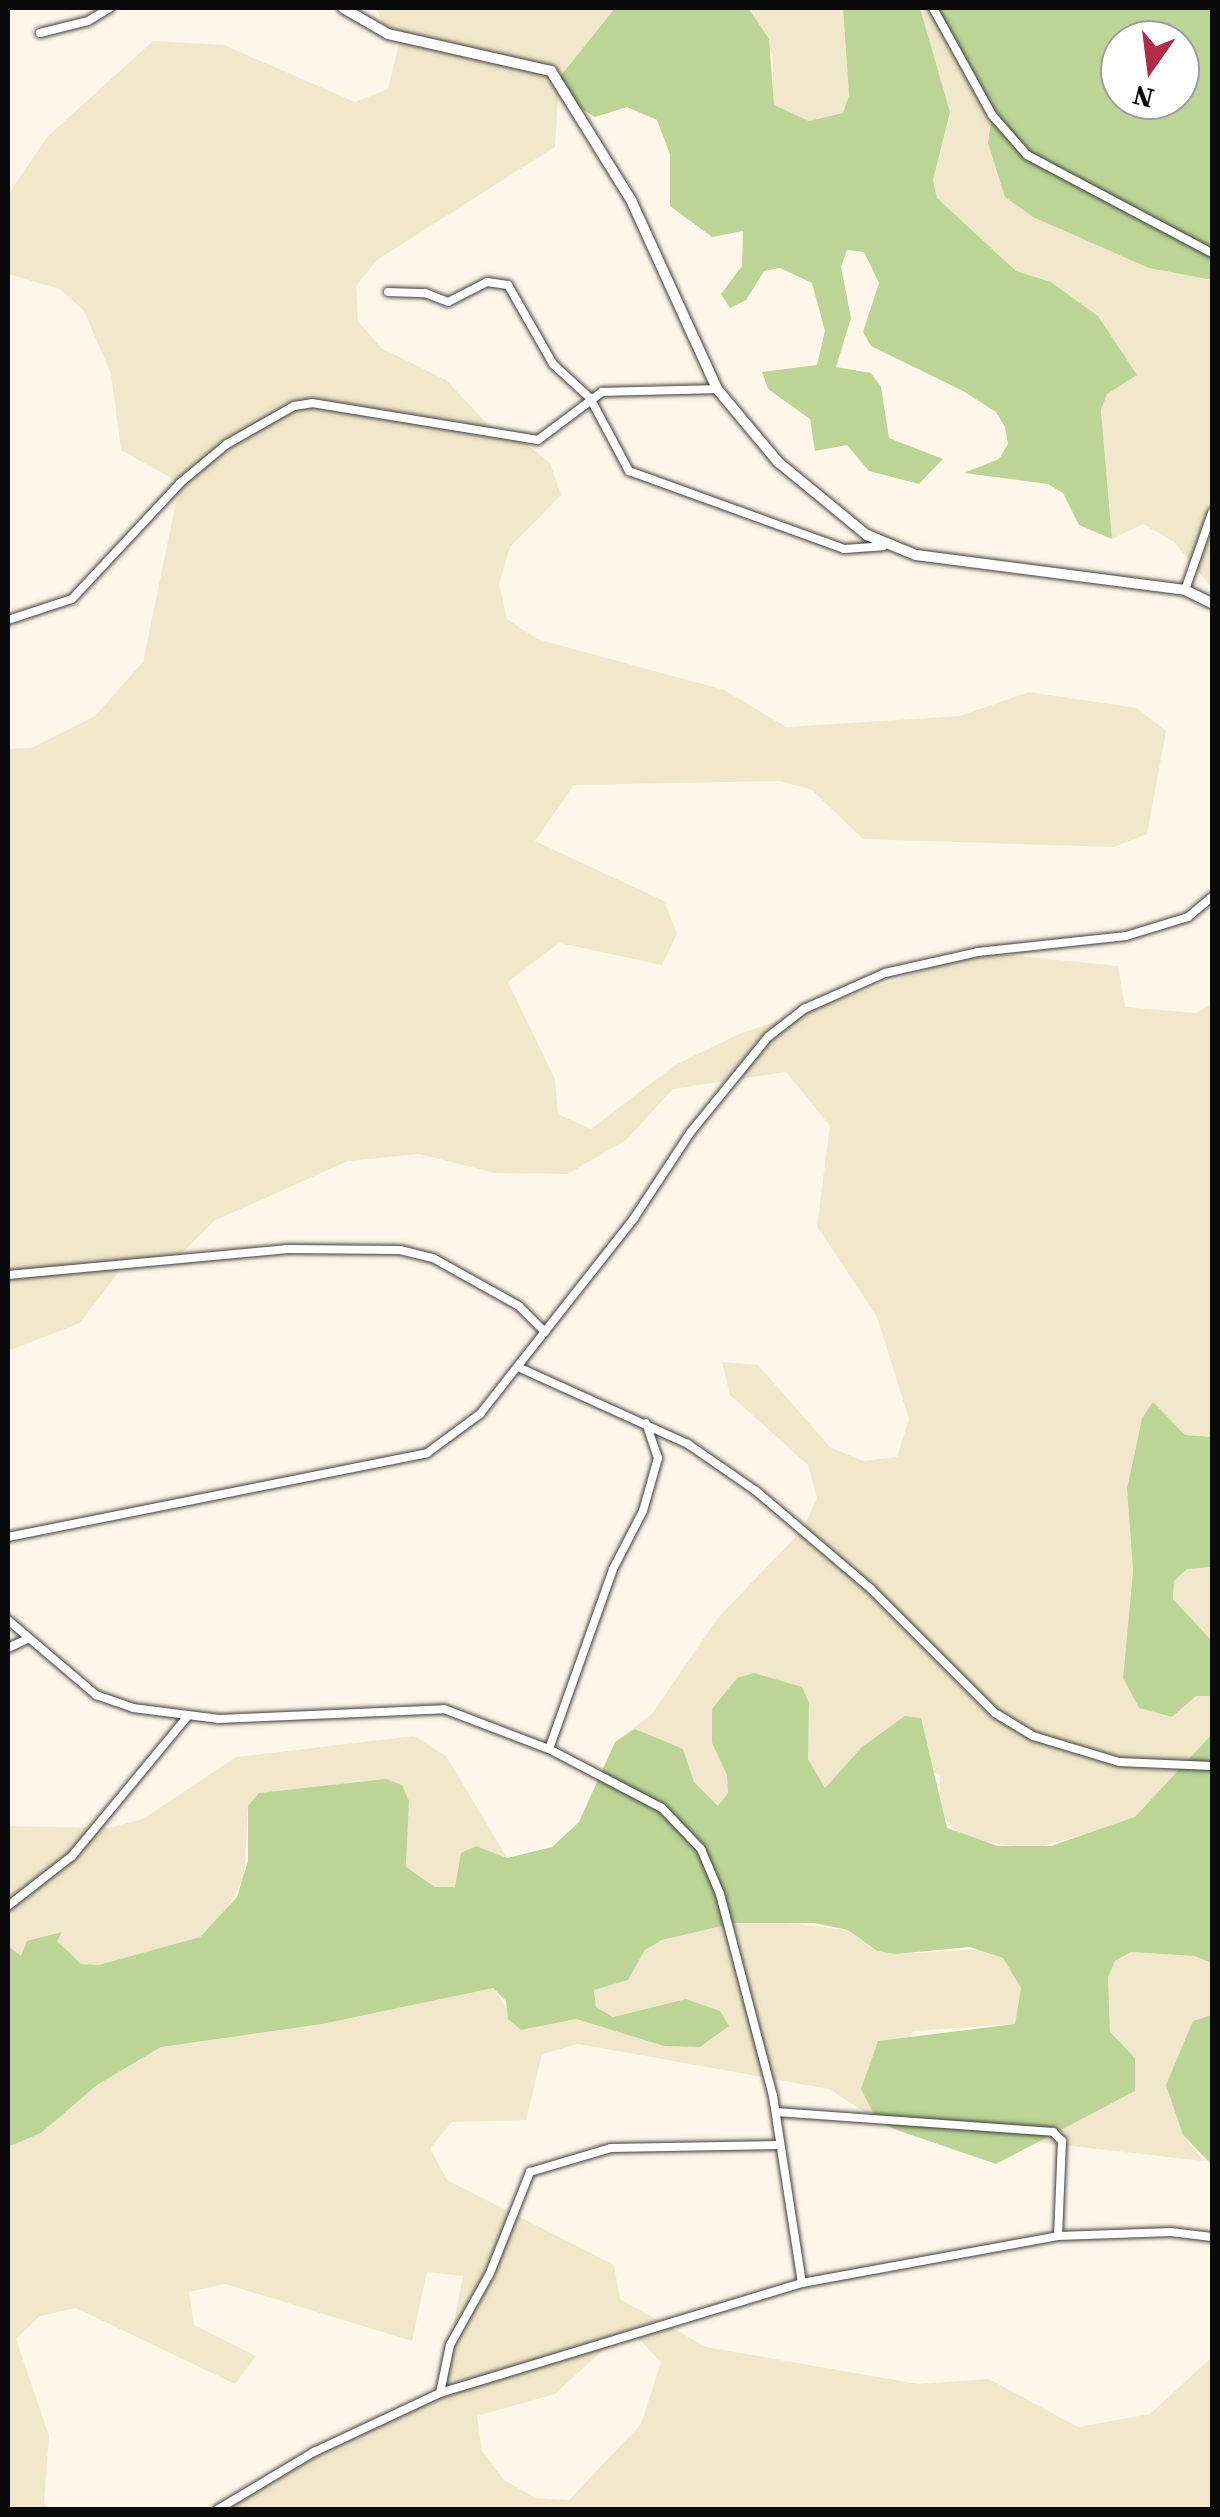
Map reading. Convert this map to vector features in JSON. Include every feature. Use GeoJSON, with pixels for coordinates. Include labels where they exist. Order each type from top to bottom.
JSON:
{"type":"FeatureCollection","features":[{"type":"Feature","properties":{"kind":"street"},"geometry":{"type":"LineString","coordinates":[[40,33],[96,18],[110,8]]}},
{"type":"Feature","properties":{"kind":"street"},"geometry":{"type":"LineString","coordinates":[[343,8],[388,34],[534,62],[551,70],[632,200],[717,389],[778,462],[883,546]]}},
{"type":"Feature","properties":{"kind":"street"},"geometry":{"type":"LineString","coordinates":[[933,8],[992,115],[1026,155],[1212,252]]}},
{"type":"Feature","properties":{"kind":"street"},"geometry":{"type":"LineString","coordinates":[[388,292],[426,293],[448,302],[487,282],[508,285],[553,364],[590,398],[629,471],[844,549],[883,546],[1185,590],[1212,602]]}},
{"type":"Feature","properties":{"kind":"street"},"geometry":{"type":"LineString","coordinates":[[8,620],[72,599],[180,483],[227,444],[294,406],[312,403],[538,440],[550,437],[590,398],[717,389]]}},
{"type":"Feature","properties":{"kind":"street"},"geometry":{"type":"LineString","coordinates":[[1185,590],[1212,513]]}},
{"type":"Feature","properties":{"kind":"street"},"geometry":{"type":"LineString","coordinates":[[8,1537],[427,1453],[480,1414],[690,1133],[768,1037],[804,1009],[884,973],[941,960],[1126,936],[1188,917],[1212,897]]}},
{"type":"Feature","properties":{"kind":"street"},"geometry":{"type":"LineString","coordinates":[[8,1275],[266,1250],[400,1250],[433,1258],[519,1306],[545,1332]]}},
{"type":"Feature","properties":{"kind":"street"},"geometry":{"type":"LineString","coordinates":[[518,1368],[688,1444],[826,1549],[994,1713],[1033,1736],[1119,1762],[1212,1766]]}},
{"type":"Feature","properties":{"kind":"street"},"geometry":{"type":"LineString","coordinates":[[549,1749],[613,1570],[643,1511],[658,1458],[646,1423]]}},
{"type":"Feature","properties":{"kind":"street"},"geometry":{"type":"LineString","coordinates":[[8,1620],[96,1695],[187,1717],[444,1708],[549,1749],[662,1808],[702,1849],[731,1931],[776,2112],[802,2284]]}},
{"type":"Feature","properties":{"kind":"street"},"geometry":{"type":"LineString","coordinates":[[8,1648],[28,1639]]}},
{"type":"Feature","properties":{"kind":"street"},"geometry":{"type":"LineString","coordinates":[[8,1906],[72,1856],[187,1717]]}},
{"type":"Feature","properties":{"kind":"street"},"geometry":{"type":"LineString","coordinates":[[776,2112],[1053,2132],[1062,2141],[1058,2236]]}},
{"type":"Feature","properties":{"kind":"street"},"geometry":{"type":"LineString","coordinates":[[440,2393],[450,2345],[490,2273],[530,2172],[611,2148],[780,2145]]}},
{"type":"Feature","properties":{"kind":"street"},"geometry":{"type":"LineString","coordinates":[[217,2510],[314,2452],[440,2393],[802,2284],[1058,2236],[1212,2237]]}},
{"type":"Feature","properties":{"kind":"shaded area"},"geometry":{"type":"Polygon","coordinates":[[[376,8],[615,8],[559,78],[555,147],[377,260],[356,286],[358,321],[381,348],[446,380],[496,433],[521,440],[550,463],[561,495],[510,547],[499,584],[507,619],[537,639],[724,690],[786,727],[960,716],[1029,692],[1137,708],[1166,731],[1147,834],[1114,847],[863,839],[812,790],[780,781],[574,785],[535,841],[664,901],[677,934],[662,965],[559,943],[508,982],[555,1079],[558,1114],[591,1129],[675,1065],[739,1034],[978,952],[1118,966],[1125,1007],[1197,1013],[1212,1003],[1212,1437],[1185,1435],[1153,1403],[1142,1418],[1127,1489],[1133,1571],[1123,1677],[1139,1708],[1172,1717],[1196,1696],[1212,1696],[1212,1734],[1135,1817],[1119,1825],[1032,1849],[962,1838],[939,1812],[940,1775],[862,1747],[825,1788],[808,1759],[809,1703],[712,1743],[727,1775],[728,1793],[718,1807],[635,1729],[615,1742],[652,1714],[717,1619],[803,1529],[817,1498],[808,1465],[730,1395],[722,1362],[758,1365],[830,1447],[863,1461],[897,1457],[909,1419],[877,1317],[817,1226],[830,1126],[786,1072],[673,1089],[626,1140],[568,1174],[495,1173],[419,1154],[348,1161],[214,1221],[177,1258],[124,1265],[80,1323],[8,1351],[8,749],[31,748],[95,716],[143,662],[180,483],[121,450],[111,374],[84,311],[60,289],[8,274],[8,195],[47,137],[153,41],[224,45],[355,102],[388,89],[400,39],[388,34],[376,8]]]}},
{"type":"Feature","properties":{"kind":"shaded area"},"geometry":{"type":"Polygon","coordinates":[[[748,8],[843,8],[849,95],[843,113],[809,121],[773,105],[773,56],[748,8]]]}},
{"type":"Feature","properties":{"kind":"shaded area"},"geometry":{"type":"Polygon","coordinates":[[[920,8],[933,8],[1149,268],[1212,280],[1212,588],[1174,542],[1143,524],[1112,539],[1101,410],[1107,394],[1136,375],[1098,316],[1051,282],[1016,271],[937,198],[933,180],[950,112],[920,8]]]}},
{"type":"Feature","properties":{"kind":"shaded area"},"geometry":{"type":"Polygon","coordinates":[[[1212,1567],[1212,1641],[1173,1599],[1174,1581],[1187,1569],[1212,1567]]]}},
{"type":"Feature","properties":{"kind":"shaded area"},"geometry":{"type":"Polygon","coordinates":[[[414,1736],[446,1756],[507,1858],[461,1854],[455,1887],[435,1887],[406,1868],[409,1801],[248,1807],[244,1878],[226,1911],[200,1937],[99,1966],[81,1964],[56,1941],[61,1933],[21,1956],[8,1946],[8,1826],[108,1828],[143,1819],[236,1757],[414,1736]]]}},
{"type":"Feature","properties":{"kind":"shaded area"},"geometry":{"type":"Polygon","coordinates":[[[770,1921],[848,1930],[876,1951],[896,1954],[988,1949],[1003,1957],[1021,1988],[1015,2024],[913,2031],[877,2120],[829,2089],[578,2044],[542,2054],[526,2120],[452,2122],[430,2148],[447,2180],[614,2265],[620,2299],[706,2347],[918,2384],[989,2379],[1078,2427],[1150,2414],[1212,2357],[1212,2509],[217,2509],[314,2452],[440,2393],[463,2276],[427,2272],[412,2341],[225,2284],[189,2292],[194,2325],[256,2356],[235,2384],[76,2308],[40,2316],[16,2339],[49,2436],[44,2504],[50,2509],[8,2510],[8,2147],[41,2133],[97,2085],[161,2047],[322,2024],[439,1996],[493,1988],[521,2030],[576,2019],[664,2046],[686,1999],[613,2017],[596,2007],[594,1990],[628,1980],[645,1950],[662,1940],[715,1925],[770,1921]],[[637,2337],[605,2348],[555,2394],[477,2416],[482,2451],[504,2480],[535,2498],[569,2500],[641,2424],[661,2362],[637,2337]]]}},
{"type":"Feature","properties":{"kind":"shaded area"},"geometry":{"type":"Polygon","coordinates":[[[1131,1952],[1194,1956],[1212,1963],[1212,2015],[1183,2135],[1204,2161],[1035,2142],[1135,2091],[1135,2058],[1110,2033],[1108,1977],[1115,1961],[1131,1952]]]}},
{"type":"Feature","properties":{"kind":"green space"},"geometry":{"type":"Polygon","coordinates":[[[615,8],[748,8],[769,39],[774,105],[809,121],[843,113],[849,95],[843,8],[920,8],[950,112],[933,180],[937,198],[1016,271],[1051,282],[1098,316],[1137,375],[1107,394],[1101,410],[1112,539],[1079,525],[1063,493],[1048,484],[964,473],[999,459],[1008,444],[1005,427],[996,412],[963,391],[871,346],[863,332],[879,283],[864,252],[847,250],[841,267],[851,318],[836,367],[871,373],[881,387],[889,438],[943,459],[919,484],[869,471],[847,445],[815,451],[810,419],[768,389],[762,372],[817,365],[825,331],[812,283],[780,268],[764,271],[746,300],[730,308],[721,294],[742,266],[743,231],[712,237],[670,206],[670,154],[657,120],[627,107],[595,117],[577,106],[559,78],[615,8]]]}},
{"type":"Feature","properties":{"kind":"green space"},"geometry":{"type":"Polygon","coordinates":[[[933,8],[1212,8],[1212,280],[1149,268],[1033,217],[1005,197],[988,143],[992,115],[933,8]]]}},
{"type":"Feature","properties":{"kind":"green space"},"geometry":{"type":"Polygon","coordinates":[[[1153,1402],[1185,1435],[1212,1437],[1212,1567],[1187,1569],[1174,1581],[1173,1599],[1212,1641],[1212,1696],[1196,1696],[1172,1717],[1139,1708],[1123,1678],[1133,1571],[1127,1489],[1142,1418],[1153,1402]]]}},
{"type":"Feature","properties":{"kind":"green space"},"geometry":{"type":"Polygon","coordinates":[[[754,1673],[802,1687],[809,1703],[808,1759],[825,1788],[862,1747],[905,1716],[921,1718],[947,1828],[998,1846],[1051,1846],[1135,1817],[1212,1734],[1212,1963],[1194,1956],[1131,1952],[1115,1961],[1108,1977],[1110,2032],[1135,2058],[1135,2091],[996,2164],[894,2129],[877,2120],[861,2089],[878,2041],[1015,2024],[1021,1988],[1003,1958],[970,1947],[896,1954],[877,1951],[848,1930],[814,1923],[734,1923],[662,1940],[645,1950],[628,1980],[594,1990],[596,2007],[613,2017],[686,1999],[720,2011],[729,2026],[700,2047],[664,2046],[576,2019],[521,2030],[508,2019],[506,2001],[493,1988],[322,2024],[161,2047],[97,2085],[41,2133],[8,2147],[8,1946],[21,1956],[27,1941],[62,1932],[57,1941],[81,1964],[99,1965],[200,1937],[237,1897],[248,1861],[248,1806],[259,1793],[386,1779],[402,1785],[409,1801],[406,1867],[435,1887],[455,1887],[461,1853],[476,1846],[507,1858],[552,1847],[579,1822],[615,1742],[635,1729],[683,1749],[694,1782],[718,1806],[728,1793],[727,1775],[712,1743],[712,1709],[737,1678],[754,1673]]]}},
{"type":"Feature","properties":{"kind":"green space"},"geometry":{"type":"Polygon","coordinates":[[[1212,2015],[1212,2165],[1183,2135],[1166,2085],[1193,2021],[1212,2015]]]}}]}
